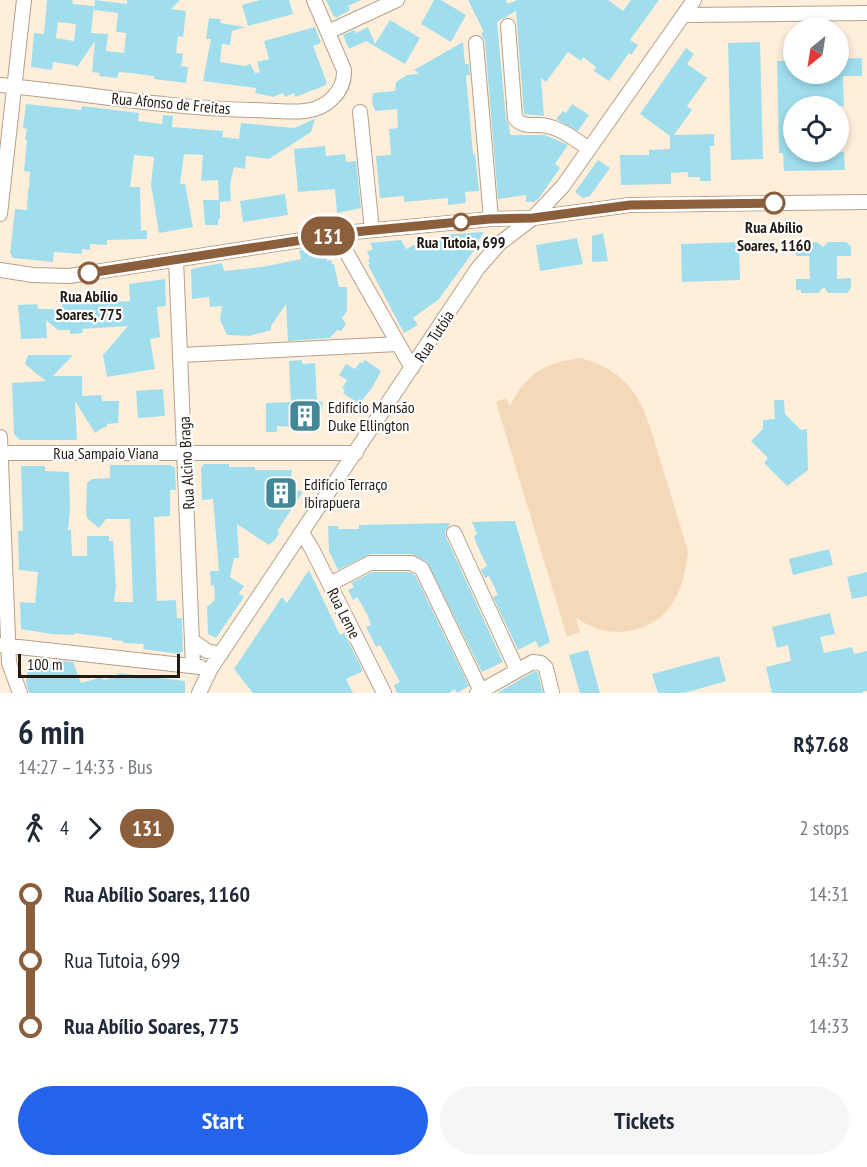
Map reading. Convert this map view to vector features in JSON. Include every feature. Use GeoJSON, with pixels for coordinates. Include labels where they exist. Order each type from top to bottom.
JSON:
{"type":"FeatureCollection","features":[{"type":"Feature","properties":{"kind":"street"},"geometry":{"type":"LineString","coordinates":[[0,214],[7,86],[24,0]]}},
{"type":"Feature","properties":{"kind":"street"},"geometry":{"type":"LineString","coordinates":[[314,0],[328,32],[397,0]]}},
{"type":"Feature","properties":{"kind":"street","name":"Rua Tutóia"},"geometry":{"type":"LineString","coordinates":[[202,688],[211,668],[478,268],[500,243],[533,218],[563,186],[694,0]]}},
{"type":"Feature","properties":{"kind":"street"},"geometry":{"type":"LineString","coordinates":[[684,15],[867,13]]}},
{"type":"Feature","properties":{"kind":"street"},"geometry":{"type":"LineString","coordinates":[[508,26],[516,118],[523,124],[547,125],[570,136],[589,149]]}},
{"type":"Feature","properties":{"kind":"street","name":"Rua Afonso de Freitas"},"geometry":{"type":"LineString","coordinates":[[7,86],[215,109],[306,111],[330,102],[343,83],[344,70],[328,32]]}},
{"type":"Feature","properties":{"kind":"street"},"geometry":{"type":"LineString","coordinates":[[476,43],[490,219]]}},
{"type":"Feature","properties":{"kind":"street"},"geometry":{"type":"LineString","coordinates":[[360,112],[372,230]]}},
{"type":"Feature","properties":{"kind":"street"},"geometry":{"type":"LineString","coordinates":[[0,270],[33,275],[69,276],[336,234],[490,219],[533,218],[630,205],[867,202]]}},
{"type":"Feature","properties":{"kind":"street"},"geometry":{"type":"LineString","coordinates":[[336,234],[412,368]]}},
{"type":"Feature","properties":{"kind":"street","name":"Rua Alcino Braga"},"geometry":{"type":"LineString","coordinates":[[176,259],[186,452],[193,666]]}},
{"type":"Feature","properties":{"kind":"street"},"geometry":{"type":"LineString","coordinates":[[181,355],[398,344]]}},
{"type":"Feature","properties":{"kind":"street"},"geometry":{"type":"LineString","coordinates":[[0,437],[4,645],[20,693]]}},
{"type":"Feature","properties":{"kind":"street","name":"Rua Sampaio Viana"},"geometry":{"type":"LineString","coordinates":[[0,453],[356,453]]}},
{"type":"Feature","properties":{"kind":"street","name":"Rua Leme"},"geometry":{"type":"LineString","coordinates":[[302,533],[384,693]]}},
{"type":"Feature","properties":{"kind":"street"},"geometry":{"type":"LineString","coordinates":[[454,533],[517,669]]}},
{"type":"Feature","properties":{"kind":"street"},"geometry":{"type":"LineString","coordinates":[[330,584],[370,562],[412,562],[422,569],[479,692],[533,662],[541,663],[546,668],[552,693]]}},
{"type":"Feature","properties":{"kind":"street"},"geometry":{"type":"LineString","coordinates":[[193,641],[207,651],[221,654]]}},
{"type":"Feature","properties":{"kind":"street"},"geometry":{"type":"LineString","coordinates":[[4,645],[211,668]]}},
{"type":"Feature","properties":{"kind":"street"},"geometry":{"type":"LineString","coordinates":[[193,666],[202,688]]}},
{"type":"Feature","properties":{"kind":"shaded area"},"geometry":{"type":"Polygon","coordinates":[[[580,358],[616,374],[638,398],[651,429],[688,551],[685,573],[677,595],[669,608],[654,622],[634,630],[613,632],[593,627],[576,618],[580,632],[567,637],[496,402],[506,398],[510,406],[523,385],[538,372],[556,363],[580,358]]]}},
{"type":"Feature","properties":{"kind":"building"},"geometry":{"type":"Polygon","coordinates":[[[47,0],[72,0],[73,4],[94,6],[91,33],[108,34],[106,51],[124,53],[126,33],[116,32],[118,13],[94,10],[95,0],[127,4],[127,0],[180,0],[171,9],[186,11],[183,37],[178,36],[176,53],[183,54],[181,66],[188,67],[186,83],[119,72],[117,78],[99,76],[100,73],[92,72],[95,41],[77,67],[53,62],[52,70],[31,67],[34,33],[44,34],[47,0]],[[58,22],[56,38],[74,41],[76,24],[58,22]]]}},
{"type":"Feature","properties":{"kind":"building"},"geometry":{"type":"Polygon","coordinates":[[[260,0],[289,0],[293,14],[248,26],[242,5],[260,0]]]}},
{"type":"Feature","properties":{"kind":"building"},"geometry":{"type":"Polygon","coordinates":[[[326,0],[361,0],[348,6],[350,10],[336,18],[326,0]]]}},
{"type":"Feature","properties":{"kind":"building"},"geometry":{"type":"Polygon","coordinates":[[[434,0],[441,0],[466,15],[451,42],[421,24],[434,0]]]}},
{"type":"Feature","properties":{"kind":"building"},"geometry":{"type":"Polygon","coordinates":[[[468,0],[506,0],[508,4],[517,0],[608,0],[623,11],[631,0],[659,0],[630,40],[638,45],[631,55],[629,53],[609,81],[594,71],[596,67],[583,57],[581,61],[568,52],[546,82],[541,78],[544,116],[524,114],[516,11],[497,22],[506,119],[510,135],[545,135],[568,145],[555,164],[560,168],[534,202],[526,202],[526,195],[498,199],[485,42],[481,33],[484,32],[468,0]]]}},
{"type":"Feature","properties":{"kind":"building"},"geometry":{"type":"Polygon","coordinates":[[[209,18],[221,19],[220,23],[245,27],[232,31],[230,45],[222,44],[220,62],[245,66],[250,64],[255,73],[260,72],[257,62],[269,59],[264,41],[315,27],[321,43],[313,46],[327,83],[295,97],[294,93],[285,97],[283,93],[273,97],[255,93],[256,88],[203,81],[211,39],[206,39],[209,18]]]}},
{"type":"Feature","properties":{"kind":"building"},"geometry":{"type":"Polygon","coordinates":[[[390,20],[420,38],[405,64],[366,41],[349,49],[343,35],[354,30],[356,33],[368,27],[375,44],[390,20]]]}},
{"type":"Feature","properties":{"kind":"building"},"geometry":{"type":"Polygon","coordinates":[[[463,42],[465,64],[469,64],[470,75],[466,75],[473,154],[475,154],[479,191],[465,192],[466,203],[448,205],[448,198],[404,202],[404,196],[380,198],[376,156],[391,155],[389,129],[398,128],[397,109],[375,111],[372,102],[373,93],[395,91],[396,82],[407,75],[419,74],[414,70],[463,42]]]}},
{"type":"Feature","properties":{"kind":"building"},"geometry":{"type":"Polygon","coordinates":[[[760,42],[763,159],[731,160],[728,43],[760,42]]]}},
{"type":"Feature","properties":{"kind":"building"},"geometry":{"type":"Polygon","coordinates":[[[686,48],[694,54],[687,64],[707,78],[687,106],[692,110],[674,135],[714,134],[714,146],[710,146],[711,181],[700,181],[700,177],[688,177],[688,172],[671,173],[671,184],[621,185],[620,155],[649,155],[649,150],[670,149],[670,136],[640,114],[686,48]]]}},
{"type":"Feature","properties":{"kind":"building"},"geometry":{"type":"Polygon","coordinates":[[[862,58],[862,76],[849,76],[849,59],[862,58]]]}},
{"type":"Feature","properties":{"kind":"building"},"geometry":{"type":"Polygon","coordinates":[[[777,61],[783,61],[783,84],[843,84],[844,96],[783,96],[783,153],[779,153],[777,61]]]}},
{"type":"Feature","properties":{"kind":"building"},"geometry":{"type":"Polygon","coordinates":[[[26,104],[81,110],[82,106],[139,113],[138,121],[162,124],[163,115],[173,116],[172,127],[223,131],[222,137],[239,139],[241,123],[294,128],[315,119],[311,132],[269,159],[246,156],[245,169],[234,167],[230,184],[231,201],[220,202],[218,225],[205,225],[203,200],[219,200],[218,180],[201,181],[203,155],[184,154],[180,184],[185,184],[193,227],[159,233],[151,184],[154,157],[134,155],[130,187],[140,187],[141,231],[147,230],[147,239],[107,240],[107,245],[90,244],[90,250],[82,249],[82,254],[54,252],[53,262],[13,258],[10,253],[15,209],[27,210],[30,172],[24,171],[27,129],[23,128],[26,104]]]}},
{"type":"Feature","properties":{"kind":"building"},"geometry":{"type":"Polygon","coordinates":[[[572,104],[589,115],[578,131],[556,119],[563,111],[566,113],[572,104]]]}},
{"type":"Feature","properties":{"kind":"building"},"geometry":{"type":"Polygon","coordinates":[[[325,146],[326,156],[345,154],[346,162],[356,161],[361,208],[337,213],[335,189],[298,192],[294,149],[325,146]]]}},
{"type":"Feature","properties":{"kind":"building"},"geometry":{"type":"Polygon","coordinates":[[[598,160],[610,168],[590,196],[583,198],[575,192],[598,160]]]}},
{"type":"Feature","properties":{"kind":"building"},"geometry":{"type":"Polygon","coordinates":[[[784,162],[845,162],[845,170],[784,171],[784,162]]]}},
{"type":"Feature","properties":{"kind":"building"},"geometry":{"type":"Polygon","coordinates":[[[285,194],[288,215],[243,222],[240,201],[285,194]]]}},
{"type":"Feature","properties":{"kind":"building"},"geometry":{"type":"Polygon","coordinates":[[[484,232],[474,247],[476,248],[439,299],[413,318],[418,325],[404,333],[368,265],[370,258],[367,252],[373,249],[370,243],[401,240],[406,249],[416,244],[420,251],[442,238],[441,235],[484,232]]]}},
{"type":"Feature","properties":{"kind":"building"},"geometry":{"type":"Polygon","coordinates":[[[603,233],[608,261],[592,262],[592,236],[603,233]]]}},
{"type":"Feature","properties":{"kind":"building"},"geometry":{"type":"Polygon","coordinates":[[[577,238],[583,264],[540,271],[536,245],[577,238]]]}},
{"type":"Feature","properties":{"kind":"building"},"geometry":{"type":"Polygon","coordinates":[[[739,242],[740,280],[682,282],[681,244],[739,242]]]}},
{"type":"Feature","properties":{"kind":"building"},"geometry":{"type":"Polygon","coordinates":[[[799,242],[817,242],[823,247],[828,242],[846,242],[851,246],[851,256],[837,256],[837,279],[851,278],[851,288],[847,293],[828,293],[824,287],[818,293],[801,293],[801,290],[796,290],[796,279],[810,279],[809,256],[796,256],[795,247],[799,242]]]}},
{"type":"Feature","properties":{"kind":"building"},"geometry":{"type":"Polygon","coordinates":[[[314,248],[316,257],[326,256],[327,261],[331,260],[334,264],[339,287],[347,287],[347,311],[342,318],[346,324],[341,331],[337,330],[330,338],[288,341],[286,304],[271,326],[271,330],[249,336],[227,335],[220,320],[222,306],[210,307],[209,297],[192,299],[191,269],[222,263],[224,271],[262,267],[301,259],[299,250],[314,248]]]}},
{"type":"Feature","properties":{"kind":"building"},"geometry":{"type":"Polygon","coordinates":[[[165,279],[166,306],[157,307],[160,337],[150,339],[155,369],[107,377],[103,355],[128,326],[82,329],[83,333],[70,334],[70,330],[58,330],[46,320],[47,338],[21,339],[18,305],[37,304],[38,309],[55,309],[55,307],[62,307],[62,303],[130,301],[129,284],[165,279]]]}},
{"type":"Feature","properties":{"kind":"building"},"geometry":{"type":"Polygon","coordinates":[[[28,355],[73,355],[53,376],[82,376],[82,396],[101,395],[102,401],[119,401],[118,423],[107,424],[107,427],[95,433],[75,401],[77,440],[20,440],[14,434],[12,383],[46,381],[27,366],[25,363],[28,355]]]}},
{"type":"Feature","properties":{"kind":"building"},"geometry":{"type":"Polygon","coordinates":[[[302,360],[302,364],[315,363],[317,401],[323,402],[319,428],[277,426],[277,432],[266,432],[266,403],[291,402],[289,361],[302,360]]]}},
{"type":"Feature","properties":{"kind":"building"},"geometry":{"type":"Polygon","coordinates":[[[365,360],[381,371],[372,388],[359,404],[343,393],[345,390],[342,388],[347,380],[339,375],[346,364],[355,369],[360,362],[365,360]]]}},
{"type":"Feature","properties":{"kind":"building"},"geometry":{"type":"Polygon","coordinates":[[[163,389],[165,416],[138,418],[136,391],[163,389]]]}},
{"type":"Feature","properties":{"kind":"building"},"geometry":{"type":"Polygon","coordinates":[[[774,400],[784,400],[785,414],[801,430],[807,429],[808,470],[787,486],[764,463],[768,458],[751,441],[763,429],[763,420],[775,419],[774,400]]]}},
{"type":"Feature","properties":{"kind":"building"},"geometry":{"type":"Polygon","coordinates":[[[204,464],[255,467],[255,470],[292,470],[291,477],[296,490],[303,492],[277,531],[279,532],[275,540],[269,545],[237,524],[239,558],[234,558],[230,577],[244,586],[239,593],[244,597],[216,638],[208,634],[207,607],[215,600],[210,571],[219,571],[213,499],[202,500],[201,468],[204,464]]]}},
{"type":"Feature","properties":{"kind":"building"},"geometry":{"type":"Polygon","coordinates":[[[110,465],[170,465],[175,468],[176,490],[170,490],[170,516],[154,517],[157,601],[176,600],[177,618],[182,618],[183,651],[179,654],[143,649],[144,644],[123,643],[123,641],[112,640],[112,638],[74,633],[74,635],[51,634],[21,629],[20,602],[35,603],[38,572],[19,570],[18,531],[23,531],[21,466],[45,466],[45,471],[69,472],[68,530],[71,530],[72,556],[87,556],[87,536],[109,536],[109,541],[113,541],[116,586],[114,602],[133,602],[130,519],[106,519],[99,528],[87,518],[87,483],[92,479],[110,478],[110,465]]]}},
{"type":"Feature","properties":{"kind":"building"},"geometry":{"type":"Polygon","coordinates":[[[515,521],[550,642],[539,648],[536,641],[518,650],[493,597],[498,595],[489,576],[485,578],[481,570],[487,566],[474,536],[477,534],[472,522],[515,521]]]}},
{"type":"Feature","properties":{"kind":"building"},"geometry":{"type":"Polygon","coordinates":[[[450,523],[445,532],[446,537],[503,662],[482,672],[427,562],[412,554],[370,554],[338,570],[329,551],[328,526],[338,526],[338,529],[359,529],[359,525],[450,523]]]}},
{"type":"Feature","properties":{"kind":"building"},"geometry":{"type":"Polygon","coordinates":[[[829,549],[833,565],[793,575],[789,559],[829,549]]]}},
{"type":"Feature","properties":{"kind":"building"},"geometry":{"type":"Polygon","coordinates":[[[309,570],[340,635],[344,633],[363,671],[346,679],[353,693],[253,693],[234,669],[282,597],[287,603],[309,570]]]}},
{"type":"Feature","properties":{"kind":"building"},"geometry":{"type":"Polygon","coordinates":[[[372,572],[410,572],[415,575],[469,686],[457,693],[455,689],[449,693],[397,693],[394,685],[400,682],[380,645],[376,647],[366,627],[371,625],[367,614],[357,597],[353,600],[348,590],[354,587],[351,583],[372,572]]]}},
{"type":"Feature","properties":{"kind":"building"},"geometry":{"type":"Polygon","coordinates":[[[867,572],[867,596],[852,599],[847,577],[867,572]]]}},
{"type":"Feature","properties":{"kind":"building"},"geometry":{"type":"Polygon","coordinates":[[[830,613],[835,634],[820,637],[824,653],[852,647],[854,654],[867,651],[867,691],[863,693],[772,693],[766,667],[791,661],[788,645],[777,648],[772,627],[830,613]]]}},
{"type":"Feature","properties":{"kind":"building"},"geometry":{"type":"Polygon","coordinates":[[[588,650],[600,693],[580,693],[569,655],[588,650]]]}},
{"type":"Feature","properties":{"kind":"building"},"geometry":{"type":"Polygon","coordinates":[[[719,656],[726,681],[684,693],[658,693],[652,674],[719,656]]]}},
{"type":"Feature","properties":{"kind":"building"},"geometry":{"type":"Polygon","coordinates":[[[29,661],[64,666],[62,661],[73,662],[81,683],[102,677],[103,680],[119,676],[118,673],[185,681],[185,693],[29,693],[26,682],[29,661]]]}},
{"type":"Feature","properties":{"kind":"building"},"geometry":{"type":"Polygon","coordinates":[[[535,671],[538,673],[543,693],[497,693],[535,671]]]}},
{"type":"Feature","properties":{"kind":"bus line","name":"131"},"geometry":{"type":"LineString","coordinates":[[89,273],[354,232],[490,219],[533,218],[630,205],[774,203]]}},
{"type":"Feature","properties":{"kind":"place","name":"Rua Abílio Soares, 1160"},"geometry":{"type":"Point","coordinates":[774,203]}},
{"type":"Feature","properties":{"kind":"place","name":"Rua Tutoia, 699"},"geometry":{"type":"Point","coordinates":[461,222]}},
{"type":"Feature","properties":{"kind":"place","name":"Rua Abílio Soares, 775"},"geometry":{"type":"Point","coordinates":[89,273]}},
{"type":"Feature","properties":{"kind":"place","name":"Edifício Mansão Duke Ellington"},"geometry":{"type":"Point","coordinates":[305,416]}},
{"type":"Feature","properties":{"kind":"place","name":"Edifício Terraço Ibirapuera"},"geometry":{"type":"Point","coordinates":[281,493]}}]}
